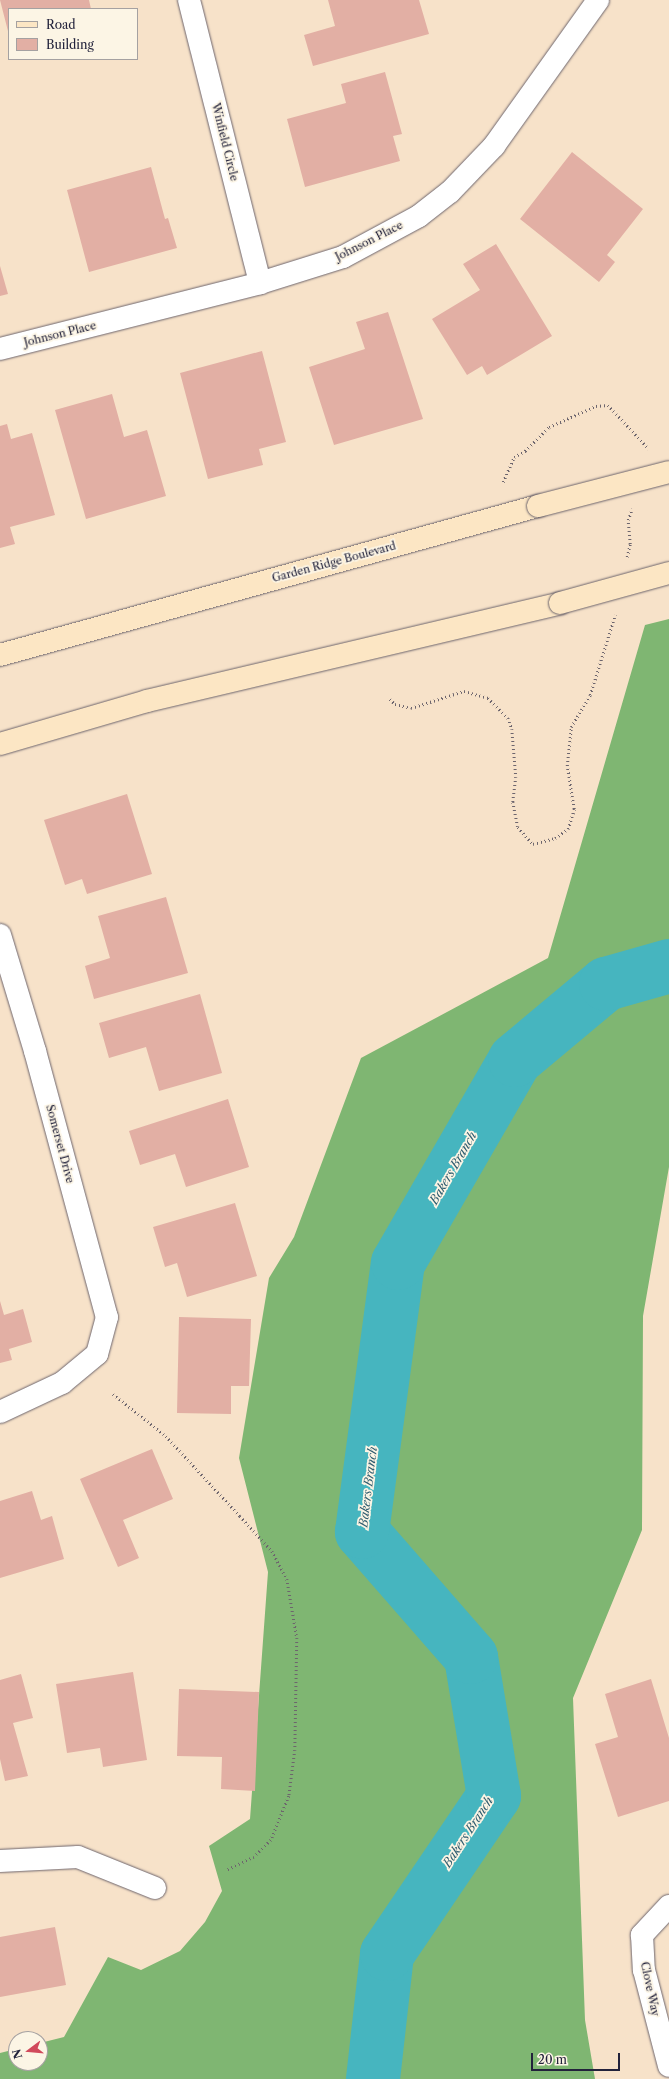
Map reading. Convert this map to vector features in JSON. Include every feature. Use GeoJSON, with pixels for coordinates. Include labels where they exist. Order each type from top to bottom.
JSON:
{"type":"FeatureCollection","features":[{"type":"Feature","properties":{"kind":"main road","name":"Garden Ridge Boulevard"},"geometry":{"type":"LineString","coordinates":[[0,655],[538,506],[669,472]]}},
{"type":"Feature","properties":{"kind":"main road"},"geometry":{"type":"LineString","coordinates":[[0,744],[147,701],[560,602],[669,573]]}},
{"type":"Feature","properties":{"kind":"street","name":"Winfield Circle"},"geometry":{"type":"LineString","coordinates":[[189,0],[260,283]]}},
{"type":"Feature","properties":{"kind":"street","name":"Johnson Place"},"geometry":{"type":"LineString","coordinates":[[0,349],[260,283],[343,257],[419,216],[450,192],[494,146],[598,0]]}},
{"type":"Feature","properties":{"kind":"street","name":"Somerset Drive"},"geometry":{"type":"LineString","coordinates":[[0,935],[35,1051],[107,1316],[96,1354],[62,1383],[0,1412]]}},
{"type":"Feature","properties":{"kind":"street"},"geometry":{"type":"LineString","coordinates":[[0,1861],[78,1857],[155,1888]]}},
{"type":"Feature","properties":{"kind":"street","name":"Clove Way"},"geometry":{"type":"LineString","coordinates":[[669,1906],[642,1935],[644,1970],[669,2066]]}},
{"type":"Feature","properties":{"kind":"path"},"geometry":{"type":"LineString","coordinates":[[503,482],[514,457],[525,451],[549,428],[596,406],[608,405],[649,449],[647,456]]}},
{"type":"Feature","properties":{"kind":"path"},"geometry":{"type":"LineString","coordinates":[[626,560],[630,544],[628,520],[633,506]]}},
{"type":"Feature","properties":{"kind":"path"},"geometry":{"type":"LineString","coordinates":[[390,699],[395,704],[411,708],[464,691],[488,698],[508,718],[512,729],[516,777],[513,802],[518,827],[533,844],[555,838],[568,829],[574,809],[566,766],[571,727],[590,695],[616,613]]}},
{"type":"Feature","properties":{"kind":"path"},"geometry":{"type":"LineString","coordinates":[[113,1394],[166,1436],[272,1551],[287,1579],[298,1638],[295,1750],[289,1796],[271,1840],[254,1857],[227,1870]]}},
{"type":"Feature","properties":{"kind":"green space"},"geometry":{"type":"Polygon","coordinates":[[[669,619],[669,1167],[643,1316],[642,1530],[573,1698],[585,2020],[595,2079],[0,2079],[0,2053],[8,2051],[8,2071],[48,2071],[48,2041],[64,2037],[108,1957],[141,1970],[180,1951],[205,1922],[222,1891],[209,1846],[250,1819],[268,1572],[239,1458],[269,1278],[294,1237],[361,1058],[548,958],[645,625],[669,619]]]}},
{"type":"Feature","properties":{"kind":"building"},"geometry":{"type":"Polygon","coordinates":[[[0,0],[89,0],[91,8],[8,8],[8,31],[0,0]]]}},
{"type":"Feature","properties":{"kind":"building"},"geometry":{"type":"Polygon","coordinates":[[[328,0],[419,0],[429,34],[313,66],[304,35],[335,26],[328,0]]]}},
{"type":"Feature","properties":{"kind":"building"},"geometry":{"type":"Polygon","coordinates":[[[385,72],[402,134],[393,136],[400,161],[305,187],[287,119],[346,103],[341,84],[385,72]]]}},
{"type":"Feature","properties":{"kind":"building"},"geometry":{"type":"Polygon","coordinates":[[[572,152],[643,209],[607,255],[615,262],[599,282],[520,219],[572,152]]]}},
{"type":"Feature","properties":{"kind":"building"},"geometry":{"type":"Polygon","coordinates":[[[151,167],[165,219],[168,218],[177,248],[89,272],[67,190],[151,167]]]}},
{"type":"Feature","properties":{"kind":"building"},"geometry":{"type":"Polygon","coordinates":[[[496,244],[552,336],[487,375],[482,366],[467,375],[432,319],[480,290],[463,264],[496,244]]]}},
{"type":"Feature","properties":{"kind":"building"},"geometry":{"type":"Polygon","coordinates":[[[0,266],[8,294],[0,296],[0,266]]]}},
{"type":"Feature","properties":{"kind":"building"},"geometry":{"type":"Polygon","coordinates":[[[388,312],[423,419],[334,445],[309,367],[365,349],[356,322],[388,312]]]}},
{"type":"Feature","properties":{"kind":"building"},"geometry":{"type":"Polygon","coordinates":[[[262,351],[286,442],[259,449],[263,465],[208,479],[180,373],[262,351]]]}},
{"type":"Feature","properties":{"kind":"building"},"geometry":{"type":"Polygon","coordinates":[[[112,394],[124,437],[147,430],[166,496],[86,519],[55,410],[112,394]]]}},
{"type":"Feature","properties":{"kind":"building"},"geometry":{"type":"Polygon","coordinates":[[[7,424],[11,439],[32,433],[55,515],[10,527],[15,544],[0,548],[0,426],[7,424]]]}},
{"type":"Feature","properties":{"kind":"building"},"geometry":{"type":"Polygon","coordinates":[[[127,794],[152,874],[87,894],[82,879],[65,885],[44,820],[127,794]]]}},
{"type":"Feature","properties":{"kind":"building"},"geometry":{"type":"Polygon","coordinates":[[[166,897],[188,973],[94,999],[85,966],[110,958],[98,916],[166,897]]]}},
{"type":"Feature","properties":{"kind":"building"},"geometry":{"type":"Polygon","coordinates":[[[200,994],[222,1073],[159,1091],[146,1047],[109,1058],[99,1023],[200,994]]]}},
{"type":"Feature","properties":{"kind":"building"},"geometry":{"type":"Polygon","coordinates":[[[228,1099],[249,1167],[186,1187],[175,1154],[140,1165],[129,1131],[228,1099]]]}},
{"type":"Feature","properties":{"kind":"building"},"geometry":{"type":"Polygon","coordinates":[[[235,1203],[257,1276],[187,1297],[177,1263],[165,1267],[153,1227],[235,1203]]]}},
{"type":"Feature","properties":{"kind":"building"},"geometry":{"type":"Polygon","coordinates":[[[0,1301],[4,1315],[23,1309],[32,1342],[9,1349],[12,1360],[0,1363],[0,1301]]]}},
{"type":"Feature","properties":{"kind":"building"},"geometry":{"type":"Polygon","coordinates":[[[179,1317],[251,1319],[249,1386],[231,1386],[231,1414],[177,1413],[179,1317]]]}},
{"type":"Feature","properties":{"kind":"building"},"geometry":{"type":"Polygon","coordinates":[[[152,1449],[173,1499],[123,1520],[139,1558],[118,1567],[80,1479],[152,1449]]]}},
{"type":"Feature","properties":{"kind":"building"},"geometry":{"type":"Polygon","coordinates":[[[32,1491],[41,1520],[52,1516],[64,1559],[0,1578],[0,1501],[32,1491]]]}},
{"type":"Feature","properties":{"kind":"building"},"geometry":{"type":"Polygon","coordinates":[[[133,1672],[147,1760],[103,1767],[100,1748],[67,1753],[56,1684],[133,1672]]]}},
{"type":"Feature","properties":{"kind":"building"},"geometry":{"type":"Polygon","coordinates":[[[21,1674],[33,1718],[13,1723],[28,1776],[5,1781],[0,1759],[0,1680],[21,1674]]]}},
{"type":"Feature","properties":{"kind":"building"},"geometry":{"type":"Polygon","coordinates":[[[651,1679],[669,1738],[669,1801],[618,1817],[595,1744],[618,1737],[605,1694],[651,1679]]]}},
{"type":"Feature","properties":{"kind":"building"},"geometry":{"type":"Polygon","coordinates":[[[179,1689],[259,1692],[255,1791],[221,1789],[222,1757],[177,1756],[179,1689]]]}},
{"type":"Feature","properties":{"kind":"building"},"geometry":{"type":"Polygon","coordinates":[[[55,1927],[66,1985],[0,1997],[0,1937],[55,1927]]]}},
{"type":"Feature","properties":{"kind":"waterway","name":"Bakers Branch"},"geometry":{"type":"LineString","coordinates":[[373,2079],[387,1954],[494,1796],[471,1657],[362,1532],[398,1263],[515,1060],[606,984],[669,966]]}}]}
